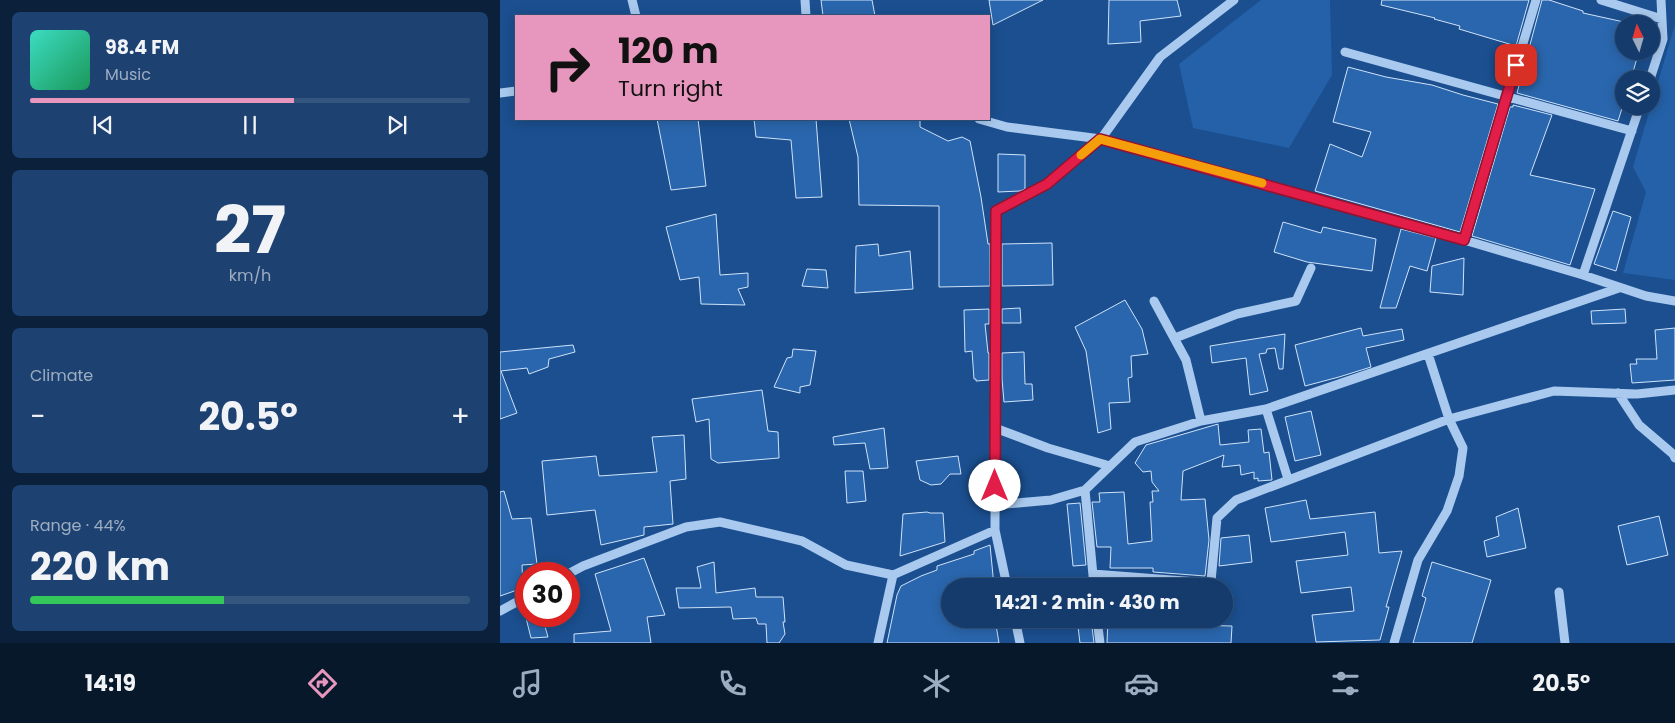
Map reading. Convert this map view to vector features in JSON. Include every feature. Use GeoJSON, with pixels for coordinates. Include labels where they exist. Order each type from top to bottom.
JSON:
{"type":"FeatureCollection","features":[{"type":"Feature","properties":{"kind":"street"},"geometry":{"type":"LineString","coordinates":[[632,0],[636,15]]}},
{"type":"Feature","properties":{"kind":"street"},"geometry":{"type":"LineString","coordinates":[[805,0],[806,15]]}},
{"type":"Feature","properties":{"kind":"street"},"geometry":{"type":"LineString","coordinates":[[1005,578],[995,530],[996,211],[1047,184],[1100,139],[1160,57],[1234,0]]}},
{"type":"Feature","properties":{"kind":"street"},"geometry":{"type":"LineString","coordinates":[[1464,240],[1536,0]]}},
{"type":"Feature","properties":{"kind":"street"},"geometry":{"type":"LineString","coordinates":[[1601,0],[1662,18]]}},
{"type":"Feature","properties":{"kind":"street"},"geometry":{"type":"LineString","coordinates":[[1653,70],[1663,39],[1661,0]]}},
{"type":"Feature","properties":{"kind":"street"},"geometry":{"type":"LineString","coordinates":[[1345,52],[1632,131]]}},
{"type":"Feature","properties":{"kind":"street"},"geometry":{"type":"LineString","coordinates":[[500,93],[515,91]]}},
{"type":"Feature","properties":{"kind":"street"},"geometry":{"type":"LineString","coordinates":[[1583,275],[1637,115]]}},
{"type":"Feature","properties":{"kind":"street"},"geometry":{"type":"LineString","coordinates":[[982,120],[1007,127],[1100,139],[1464,240],[1583,275],[1646,296],[1675,301]]}},
{"type":"Feature","properties":{"kind":"street"},"geometry":{"type":"LineString","coordinates":[[1174,338],[1237,314],[1296,301],[1310,268]]}},
{"type":"Feature","properties":{"kind":"street"},"geometry":{"type":"LineString","coordinates":[[995,505],[1051,500],[1085,490],[1135,442],[1201,421],[1266,409],[1619,288]]}},
{"type":"Feature","properties":{"kind":"street"},"geometry":{"type":"LineString","coordinates":[[1154,301],[1186,360],[1201,421]]}},
{"type":"Feature","properties":{"kind":"street"},"geometry":{"type":"LineString","coordinates":[[1394,643],[1418,560],[1447,511],[1459,476],[1463,448],[1450,419],[1428,354]]}},
{"type":"Feature","properties":{"kind":"street"},"geometry":{"type":"LineString","coordinates":[[1093,574],[1210,583],[1217,518],[1236,500],[1450,419],[1554,391],[1637,394],[1675,390]]}},
{"type":"Feature","properties":{"kind":"street"},"geometry":{"type":"LineString","coordinates":[[1618,393],[1640,425],[1674,454],[1675,458]]}},
{"type":"Feature","properties":{"kind":"street"},"geometry":{"type":"LineString","coordinates":[[1266,409],[1288,480]]}},
{"type":"Feature","properties":{"kind":"street"},"geometry":{"type":"LineString","coordinates":[[995,428],[1048,448],[1110,466]]}},
{"type":"Feature","properties":{"kind":"street"},"geometry":{"type":"LineString","coordinates":[[1085,490],[1093,578]]}},
{"type":"Feature","properties":{"kind":"street"},"geometry":{"type":"LineString","coordinates":[[580,568],[686,527],[720,522],[802,540],[846,565],[893,575],[995,530]]}},
{"type":"Feature","properties":{"kind":"street"},"geometry":{"type":"LineString","coordinates":[[878,643],[893,575]]}},
{"type":"Feature","properties":{"kind":"street"},"geometry":{"type":"LineString","coordinates":[[1559,592],[1565,643]]}},
{"type":"Feature","properties":{"kind":"street"},"geometry":{"type":"LineString","coordinates":[[500,611],[515,603]]}},
{"type":"Feature","properties":{"kind":"street"},"geometry":{"type":"LineString","coordinates":[[1016,628],[1020,643]]}},
{"type":"Feature","properties":{"kind":"street"},"geometry":{"type":"LineString","coordinates":[[1099,628],[1100,643]]}},
{"type":"Feature","properties":{"kind":"shaded area"},"geometry":{"type":"Polygon","coordinates":[[[1261,0],[1330,0],[1332,75],[1289,148],[1193,128],[1179,64],[1261,0]]]}},
{"type":"Feature","properties":{"kind":"shaded area"},"geometry":{"type":"Polygon","coordinates":[[[1675,24],[1675,280],[1623,273],[1646,192],[1633,167],[1648,115],[1660,115],[1660,75],[1675,24]]]}},
{"type":"Feature","properties":{"kind":"building"},"geometry":{"type":"Polygon","coordinates":[[[821,0],[872,0],[875,15],[823,15],[821,0]]]}},
{"type":"Feature","properties":{"kind":"building"},"geometry":{"type":"Polygon","coordinates":[[[989,0],[1043,0],[993,25],[989,0]]]}},
{"type":"Feature","properties":{"kind":"building"},"geometry":{"type":"Polygon","coordinates":[[[1109,0],[1177,0],[1181,16],[1140,21],[1141,42],[1108,44],[1109,0]]]}},
{"type":"Feature","properties":{"kind":"building"},"geometry":{"type":"Polygon","coordinates":[[[1382,0],[1529,0],[1516,46],[1459,29],[1460,26],[1435,18],[1381,5],[1382,0]]]}},
{"type":"Feature","properties":{"kind":"building"},"geometry":{"type":"Polygon","coordinates":[[[1542,0],[1549,0],[1583,11],[1583,13],[1615,20],[1615,60],[1636,60],[1634,70],[1615,70],[1615,115],[1620,115],[1618,121],[1517,93],[1542,0]]]}},
{"type":"Feature","properties":{"kind":"building"},"geometry":{"type":"Polygon","coordinates":[[[1348,67],[1386,77],[1432,85],[1498,104],[1460,232],[1315,191],[1330,144],[1362,157],[1371,132],[1333,122],[1348,67]]]}},
{"type":"Feature","properties":{"kind":"building"},"geometry":{"type":"Polygon","coordinates":[[[1513,105],[1552,115],[1530,175],[1595,189],[1570,265],[1472,236],[1510,107],[1513,107],[1513,105]]]}},
{"type":"Feature","properties":{"kind":"building"},"geometry":{"type":"Polygon","coordinates":[[[657,120],[698,120],[706,186],[671,190],[657,120]]]}},
{"type":"Feature","properties":{"kind":"building"},"geometry":{"type":"Polygon","coordinates":[[[754,120],[816,120],[822,197],[796,198],[791,140],[756,137],[754,120]]]}},
{"type":"Feature","properties":{"kind":"building"},"geometry":{"type":"Polygon","coordinates":[[[849,120],[920,120],[920,127],[948,141],[962,137],[970,141],[988,244],[990,244],[990,286],[939,287],[939,206],[859,205],[858,157],[849,120]]]}},
{"type":"Feature","properties":{"kind":"building"},"geometry":{"type":"Polygon","coordinates":[[[998,154],[1025,155],[1025,189],[998,192],[998,154]]]}},
{"type":"Feature","properties":{"kind":"building"},"geometry":{"type":"Polygon","coordinates":[[[1613,211],[1631,217],[1616,271],[1594,264],[1613,211]]]}},
{"type":"Feature","properties":{"kind":"building"},"geometry":{"type":"Polygon","coordinates":[[[716,214],[720,275],[748,273],[748,287],[738,289],[745,305],[701,304],[699,277],[680,280],[666,227],[716,214]]]}},
{"type":"Feature","properties":{"kind":"building"},"geometry":{"type":"Polygon","coordinates":[[[1283,222],[1321,233],[1323,227],[1376,239],[1372,271],[1307,262],[1274,252],[1283,222]]]}},
{"type":"Feature","properties":{"kind":"building"},"geometry":{"type":"Polygon","coordinates":[[[1401,229],[1436,238],[1427,271],[1410,266],[1396,308],[1380,308],[1401,229]]]}},
{"type":"Feature","properties":{"kind":"building"},"geometry":{"type":"Polygon","coordinates":[[[1052,243],[1053,285],[1002,286],[1002,244],[1052,243]]]}},
{"type":"Feature","properties":{"kind":"building"},"geometry":{"type":"Polygon","coordinates":[[[878,244],[879,256],[910,251],[913,289],[855,293],[856,246],[878,244]]]}},
{"type":"Feature","properties":{"kind":"building"},"geometry":{"type":"Polygon","coordinates":[[[1464,258],[1463,295],[1430,292],[1432,266],[1464,258]]]}},
{"type":"Feature","properties":{"kind":"building"},"geometry":{"type":"Polygon","coordinates":[[[807,269],[826,270],[828,288],[802,286],[807,269]]]}},
{"type":"Feature","properties":{"kind":"building"},"geometry":{"type":"Polygon","coordinates":[[[1125,300],[1142,329],[1148,354],[1131,356],[1132,377],[1128,378],[1130,402],[1109,403],[1111,429],[1098,433],[1086,351],[1075,327],[1125,300]]]}},
{"type":"Feature","properties":{"kind":"building"},"geometry":{"type":"Polygon","coordinates":[[[1020,308],[1021,323],[1002,323],[1002,309],[1020,308]]]}},
{"type":"Feature","properties":{"kind":"building"},"geometry":{"type":"Polygon","coordinates":[[[989,309],[989,324],[985,324],[989,353],[989,380],[976,381],[974,379],[972,351],[965,352],[964,310],[989,309]]]}},
{"type":"Feature","properties":{"kind":"building"},"geometry":{"type":"Polygon","coordinates":[[[1625,309],[1626,323],[1592,324],[1591,311],[1625,309]]]}},
{"type":"Feature","properties":{"kind":"building"},"geometry":{"type":"Polygon","coordinates":[[[1361,328],[1363,336],[1402,329],[1404,340],[1366,348],[1371,367],[1305,386],[1295,345],[1361,328]]]}},
{"type":"Feature","properties":{"kind":"building"},"geometry":{"type":"Polygon","coordinates":[[[1675,328],[1675,380],[1632,383],[1630,364],[1637,364],[1636,359],[1657,359],[1655,330],[1675,328]]]}},
{"type":"Feature","properties":{"kind":"building"},"geometry":{"type":"Polygon","coordinates":[[[1285,334],[1283,369],[1279,369],[1275,348],[1267,349],[1266,353],[1259,354],[1268,391],[1250,395],[1246,358],[1212,363],[1210,346],[1285,334]]]}},
{"type":"Feature","properties":{"kind":"building"},"geometry":{"type":"Polygon","coordinates":[[[573,345],[575,352],[549,359],[548,367],[529,374],[527,368],[501,371],[517,413],[500,419],[500,352],[573,345]]]}},
{"type":"Feature","properties":{"kind":"building"},"geometry":{"type":"Polygon","coordinates":[[[793,349],[816,351],[810,385],[800,387],[800,393],[774,387],[787,358],[792,357],[793,349]]]}},
{"type":"Feature","properties":{"kind":"building"},"geometry":{"type":"Polygon","coordinates":[[[1024,352],[1025,384],[1032,384],[1033,400],[1004,402],[1002,353],[1024,352]]]}},
{"type":"Feature","properties":{"kind":"building"},"geometry":{"type":"Polygon","coordinates":[[[762,390],[768,431],[778,432],[779,458],[718,463],[711,459],[709,419],[696,422],[692,399],[762,390]]]}},
{"type":"Feature","properties":{"kind":"building"},"geometry":{"type":"Polygon","coordinates":[[[1311,411],[1321,455],[1295,461],[1285,417],[1311,411]]]}},
{"type":"Feature","properties":{"kind":"building"},"geometry":{"type":"Polygon","coordinates":[[[1218,424],[1220,445],[1249,442],[1248,430],[1261,429],[1264,453],[1269,452],[1272,480],[1258,481],[1258,478],[1254,479],[1254,472],[1241,475],[1240,465],[1222,467],[1224,455],[1183,471],[1181,500],[1205,499],[1209,540],[1205,576],[1153,572],[1153,568],[1110,568],[1111,547],[1097,547],[1092,502],[1100,502],[1099,493],[1124,492],[1128,544],[1152,541],[1150,502],[1153,502],[1152,491],[1159,491],[1152,482],[1151,471],[1143,472],[1135,463],[1146,445],[1218,424]]]}},
{"type":"Feature","properties":{"kind":"building"},"geometry":{"type":"Polygon","coordinates":[[[884,428],[888,468],[870,469],[865,443],[834,445],[833,437],[884,428]]]}},
{"type":"Feature","properties":{"kind":"building"},"geometry":{"type":"Polygon","coordinates":[[[684,435],[686,479],[670,481],[673,524],[644,527],[644,535],[601,545],[595,510],[547,515],[542,461],[596,456],[599,476],[657,472],[652,437],[684,435]]]}},
{"type":"Feature","properties":{"kind":"building"},"geometry":{"type":"Polygon","coordinates":[[[958,456],[961,474],[950,474],[941,484],[931,485],[920,480],[916,461],[958,456]]]}},
{"type":"Feature","properties":{"kind":"building"},"geometry":{"type":"Polygon","coordinates":[[[845,471],[863,471],[866,501],[847,503],[845,471]]]}},
{"type":"Feature","properties":{"kind":"building"},"geometry":{"type":"Polygon","coordinates":[[[504,491],[512,519],[531,518],[537,562],[515,562],[515,591],[500,596],[500,492],[504,491]]]}},
{"type":"Feature","properties":{"kind":"building"},"geometry":{"type":"Polygon","coordinates":[[[1306,500],[1310,519],[1375,512],[1379,553],[1402,551],[1386,607],[1389,607],[1380,640],[1316,642],[1312,615],[1354,611],[1351,587],[1301,593],[1296,561],[1348,555],[1345,532],[1271,542],[1265,508],[1306,500]]]}},
{"type":"Feature","properties":{"kind":"building"},"geometry":{"type":"Polygon","coordinates":[[[1080,503],[1086,565],[1073,566],[1067,504],[1080,503]]]}},
{"type":"Feature","properties":{"kind":"building"},"geometry":{"type":"Polygon","coordinates":[[[1518,508],[1526,548],[1487,557],[1484,541],[1499,536],[1496,517],[1518,508]]]}},
{"type":"Feature","properties":{"kind":"building"},"geometry":{"type":"Polygon","coordinates":[[[943,513],[945,542],[900,556],[903,514],[943,513]]]}},
{"type":"Feature","properties":{"kind":"building"},"geometry":{"type":"Polygon","coordinates":[[[1659,516],[1668,555],[1627,565],[1618,526],[1659,516]]]}},
{"type":"Feature","properties":{"kind":"building"},"geometry":{"type":"Polygon","coordinates":[[[1249,535],[1252,562],[1219,566],[1221,538],[1249,535]]]}},
{"type":"Feature","properties":{"kind":"building"},"geometry":{"type":"Polygon","coordinates":[[[990,545],[993,578],[941,578],[941,628],[996,628],[999,643],[887,643],[897,595],[901,586],[937,570],[937,566],[974,554],[974,551],[990,545]]]}},
{"type":"Feature","properties":{"kind":"building"},"geometry":{"type":"Polygon","coordinates":[[[644,558],[665,615],[647,617],[651,643],[574,643],[574,634],[611,631],[595,574],[644,558]]]}},
{"type":"Feature","properties":{"kind":"building"},"geometry":{"type":"Polygon","coordinates":[[[714,562],[716,593],[755,588],[756,597],[783,597],[785,634],[779,643],[767,643],[766,624],[758,624],[756,618],[733,619],[731,607],[679,608],[676,588],[701,588],[697,567],[714,562]]]}},
{"type":"Feature","properties":{"kind":"building"},"geometry":{"type":"Polygon","coordinates":[[[1432,562],[1491,580],[1472,643],[1413,643],[1426,598],[1422,596],[1432,562]]]}},
{"type":"Feature","properties":{"kind":"building"},"geometry":{"type":"Polygon","coordinates":[[[528,627],[545,627],[548,637],[531,638],[528,627]]]}},
{"type":"Feature","properties":{"kind":"building"},"geometry":{"type":"Polygon","coordinates":[[[1078,628],[1092,628],[1094,643],[1080,643],[1078,628]]]}},
{"type":"Feature","properties":{"kind":"building"},"geometry":{"type":"Polygon","coordinates":[[[1108,628],[1232,628],[1231,643],[1107,643],[1108,628]]]}},
{"type":"Feature","properties":{"kind":"slow traffic"},"geometry":{"type":"LineString","coordinates":[[1081,155],[1100,139],[1262,183]]}},
{"type":"Feature","properties":{"kind":"route"},"geometry":{"type":"LineString","coordinates":[[995,486],[996,211],[1047,184],[1100,139],[1464,240],[1516,65]]}}]}
